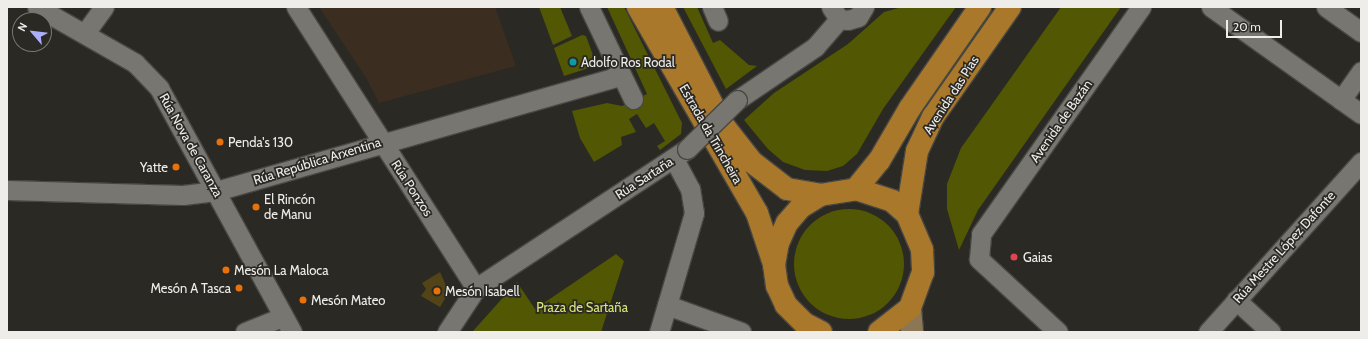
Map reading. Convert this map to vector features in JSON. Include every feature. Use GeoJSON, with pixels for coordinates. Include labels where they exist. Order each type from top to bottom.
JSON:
{"type":"FeatureCollection","features":[{"type":"Feature","properties":{"kind":"highway","name":"Estrada da Trincheira"},"geometry":{"type":"LineString","coordinates":[[638,7],[757,213],[774,265]]}},
{"type":"Feature","properties":{"kind":"highway","name":"Estrada da Trincheira"},"geometry":{"type":"LineString","coordinates":[[662,7],[723,125],[752,162],[787,189],[820,195]]}},
{"type":"Feature","properties":{"kind":"highway","name":"Avenida das Pías"},"geometry":{"type":"LineString","coordinates":[[856,189],[879,161],[910,108],[980,7]]}},
{"type":"Feature","properties":{"kind":"highway","name":"Avenida das Pías"},"geometry":{"type":"LineString","coordinates":[[907,214],[917,150],[930,124],[1010,7]]}},
{"type":"Feature","properties":{"kind":"highway"},"geometry":{"type":"LineString","coordinates":[[821,332],[793,324],[778,286],[774,265],[778,243],[787,223],[801,206],[820,195],[856,189],[892,201],[907,214],[922,250],[923,272],[910,308],[892,325],[879,332]]}},
{"type":"Feature","properties":{"kind":"main road"},"geometry":{"type":"LineString","coordinates":[[910,308],[912,332]]}},
{"type":"Feature","properties":{"kind":"street","name":"Rúa Nova de Caranza"},"geometry":{"type":"LineString","coordinates":[[37,7],[85,33],[135,63],[159,88],[287,324]]}},
{"type":"Feature","properties":{"kind":"street"},"geometry":{"type":"LineString","coordinates":[[85,33],[104,7]]}},
{"type":"Feature","properties":{"kind":"street","name":"Rúa Ponzos"},"geometry":{"type":"LineString","coordinates":[[296,7],[476,288]]}},
{"type":"Feature","properties":{"kind":"street"},"geometry":{"type":"LineString","coordinates":[[589,7],[620,76],[633,99]]}},
{"type":"Feature","properties":{"kind":"street"},"geometry":{"type":"LineString","coordinates":[[835,13],[853,20],[866,7]]}},
{"type":"Feature","properties":{"kind":"street","name":"Avenida de Bazán"},"geometry":{"type":"LineString","coordinates":[[1058,332],[979,259],[981,234],[1141,7]]}},
{"type":"Feature","properties":{"kind":"street"},"geometry":{"type":"LineString","coordinates":[[1326,7],[1361,32]]}},
{"type":"Feature","properties":{"kind":"street"},"geometry":{"type":"LineString","coordinates":[[1222,10],[1361,114]]}},
{"type":"Feature","properties":{"kind":"street","name":"Rúa Sartaña"},"geometry":{"type":"LineString","coordinates":[[447,332],[476,288],[681,154],[737,100],[815,47],[835,13]]}},
{"type":"Feature","properties":{"kind":"street"},"geometry":{"type":"LineString","coordinates":[[1341,100],[1361,71]]}},
{"type":"Feature","properties":{"kind":"street","name":"Rúa República Arxentina"},"geometry":{"type":"LineString","coordinates":[[7,190],[183,195],[216,191],[383,142],[620,76]]}},
{"type":"Feature","properties":{"kind":"street"},"geometry":{"type":"LineString","coordinates":[[659,332],[694,213],[690,189],[681,154]]}},
{"type":"Feature","properties":{"kind":"street","name":"Rúa Mestre López Dafonte"},"geometry":{"type":"LineString","coordinates":[[1208,332],[1361,162]]}},
{"type":"Feature","properties":{"kind":"street"},"geometry":{"type":"LineString","coordinates":[[1236,300],[1271,332]]}},
{"type":"Feature","properties":{"kind":"street"},"geometry":{"type":"LineString","coordinates":[[668,305],[741,332]]}},
{"type":"Feature","properties":{"kind":"street"},"geometry":{"type":"LineString","coordinates":[[245,332],[287,324]]}},
{"type":"Feature","properties":{"kind":"shaded area"},"geometry":{"type":"Polygon","coordinates":[[[319,7],[495,7],[516,66],[379,103],[367,79],[319,7]]]}},
{"type":"Feature","properties":{"kind":"green space"},"geometry":{"type":"Polygon","coordinates":[[[539,7],[560,7],[572,36],[553,45],[539,7]]]}},
{"type":"Feature","properties":{"kind":"green space"},"geometry":{"type":"Polygon","coordinates":[[[607,7],[624,7],[682,123],[681,134],[660,150],[657,146],[665,141],[654,123],[646,128],[637,114],[629,119],[636,132],[621,137],[622,145],[594,162],[580,138],[572,111],[607,103],[622,106],[647,94],[607,7]]]}},
{"type":"Feature","properties":{"kind":"green space"},"geometry":{"type":"Polygon","coordinates":[[[683,7],[697,7],[713,43],[720,40],[749,65],[757,66],[726,89],[683,7]]]}},
{"type":"Feature","properties":{"kind":"green space"},"geometry":{"type":"Polygon","coordinates":[[[902,7],[956,7],[883,109],[857,154],[843,166],[827,171],[805,170],[783,162],[768,149],[744,120],[774,93],[848,44],[884,12],[902,7]]]}},
{"type":"Feature","properties":{"kind":"green space"},"geometry":{"type":"Polygon","coordinates":[[[1061,7],[1121,7],[978,210],[959,250],[947,209],[947,184],[961,148],[1061,7]]]}},
{"type":"Feature","properties":{"kind":"green space"},"geometry":{"type":"Polygon","coordinates":[[[582,35],[586,36],[593,55],[589,68],[564,76],[554,48],[582,35]]]}},
{"type":"Feature","properties":{"kind":"green space"},"geometry":{"type":"Polygon","coordinates":[[[849,209],[870,213],[880,218],[888,225],[895,233],[900,243],[904,264],[900,285],[895,295],[888,303],[880,310],[870,315],[849,319],[828,315],[818,310],[810,303],[803,295],[798,285],[794,264],[798,243],[803,233],[810,225],[818,218],[828,213],[849,209]]]}},
{"type":"Feature","properties":{"kind":"green space","name":"Praza de Sartaña"},"geometry":{"type":"Polygon","coordinates":[[[616,254],[624,261],[601,332],[473,331],[517,282],[535,309],[616,254]]]}},
{"type":"Feature","properties":{"kind":"building","name":"Mesón Isabell"},"geometry":{"type":"Polygon","coordinates":[[[440,272],[449,292],[440,307],[421,296],[426,289],[422,283],[440,272]]]}},
{"type":"Feature","properties":{"kind":"place","name":"Adolfo Ros Rodal"},"geometry":{"type":"Point","coordinates":[573,62]}},
{"type":"Feature","properties":{"kind":"place","name":"Penda's 130"},"geometry":{"type":"Point","coordinates":[220,142]}},
{"type":"Feature","properties":{"kind":"place","name":"Yatte"},"geometry":{"type":"Point","coordinates":[176,167]}},
{"type":"Feature","properties":{"kind":"place","name":"El Rincón de Manu"},"geometry":{"type":"Point","coordinates":[256,207]}},
{"type":"Feature","properties":{"kind":"place","name":"Gaias"},"geometry":{"type":"Point","coordinates":[1014,257]}},
{"type":"Feature","properties":{"kind":"place","name":"Mesón La Maloca"},"geometry":{"type":"Point","coordinates":[226,270]}},
{"type":"Feature","properties":{"kind":"place","name":"Mesón A Tasca"},"geometry":{"type":"Point","coordinates":[239,288]}},
{"type":"Feature","properties":{"kind":"place","name":"Mesón Isabell"},"geometry":{"type":"Point","coordinates":[437,291]}},
{"type":"Feature","properties":{"kind":"place","name":"Mesón Mateo"},"geometry":{"type":"Point","coordinates":[303,300]}}]}
